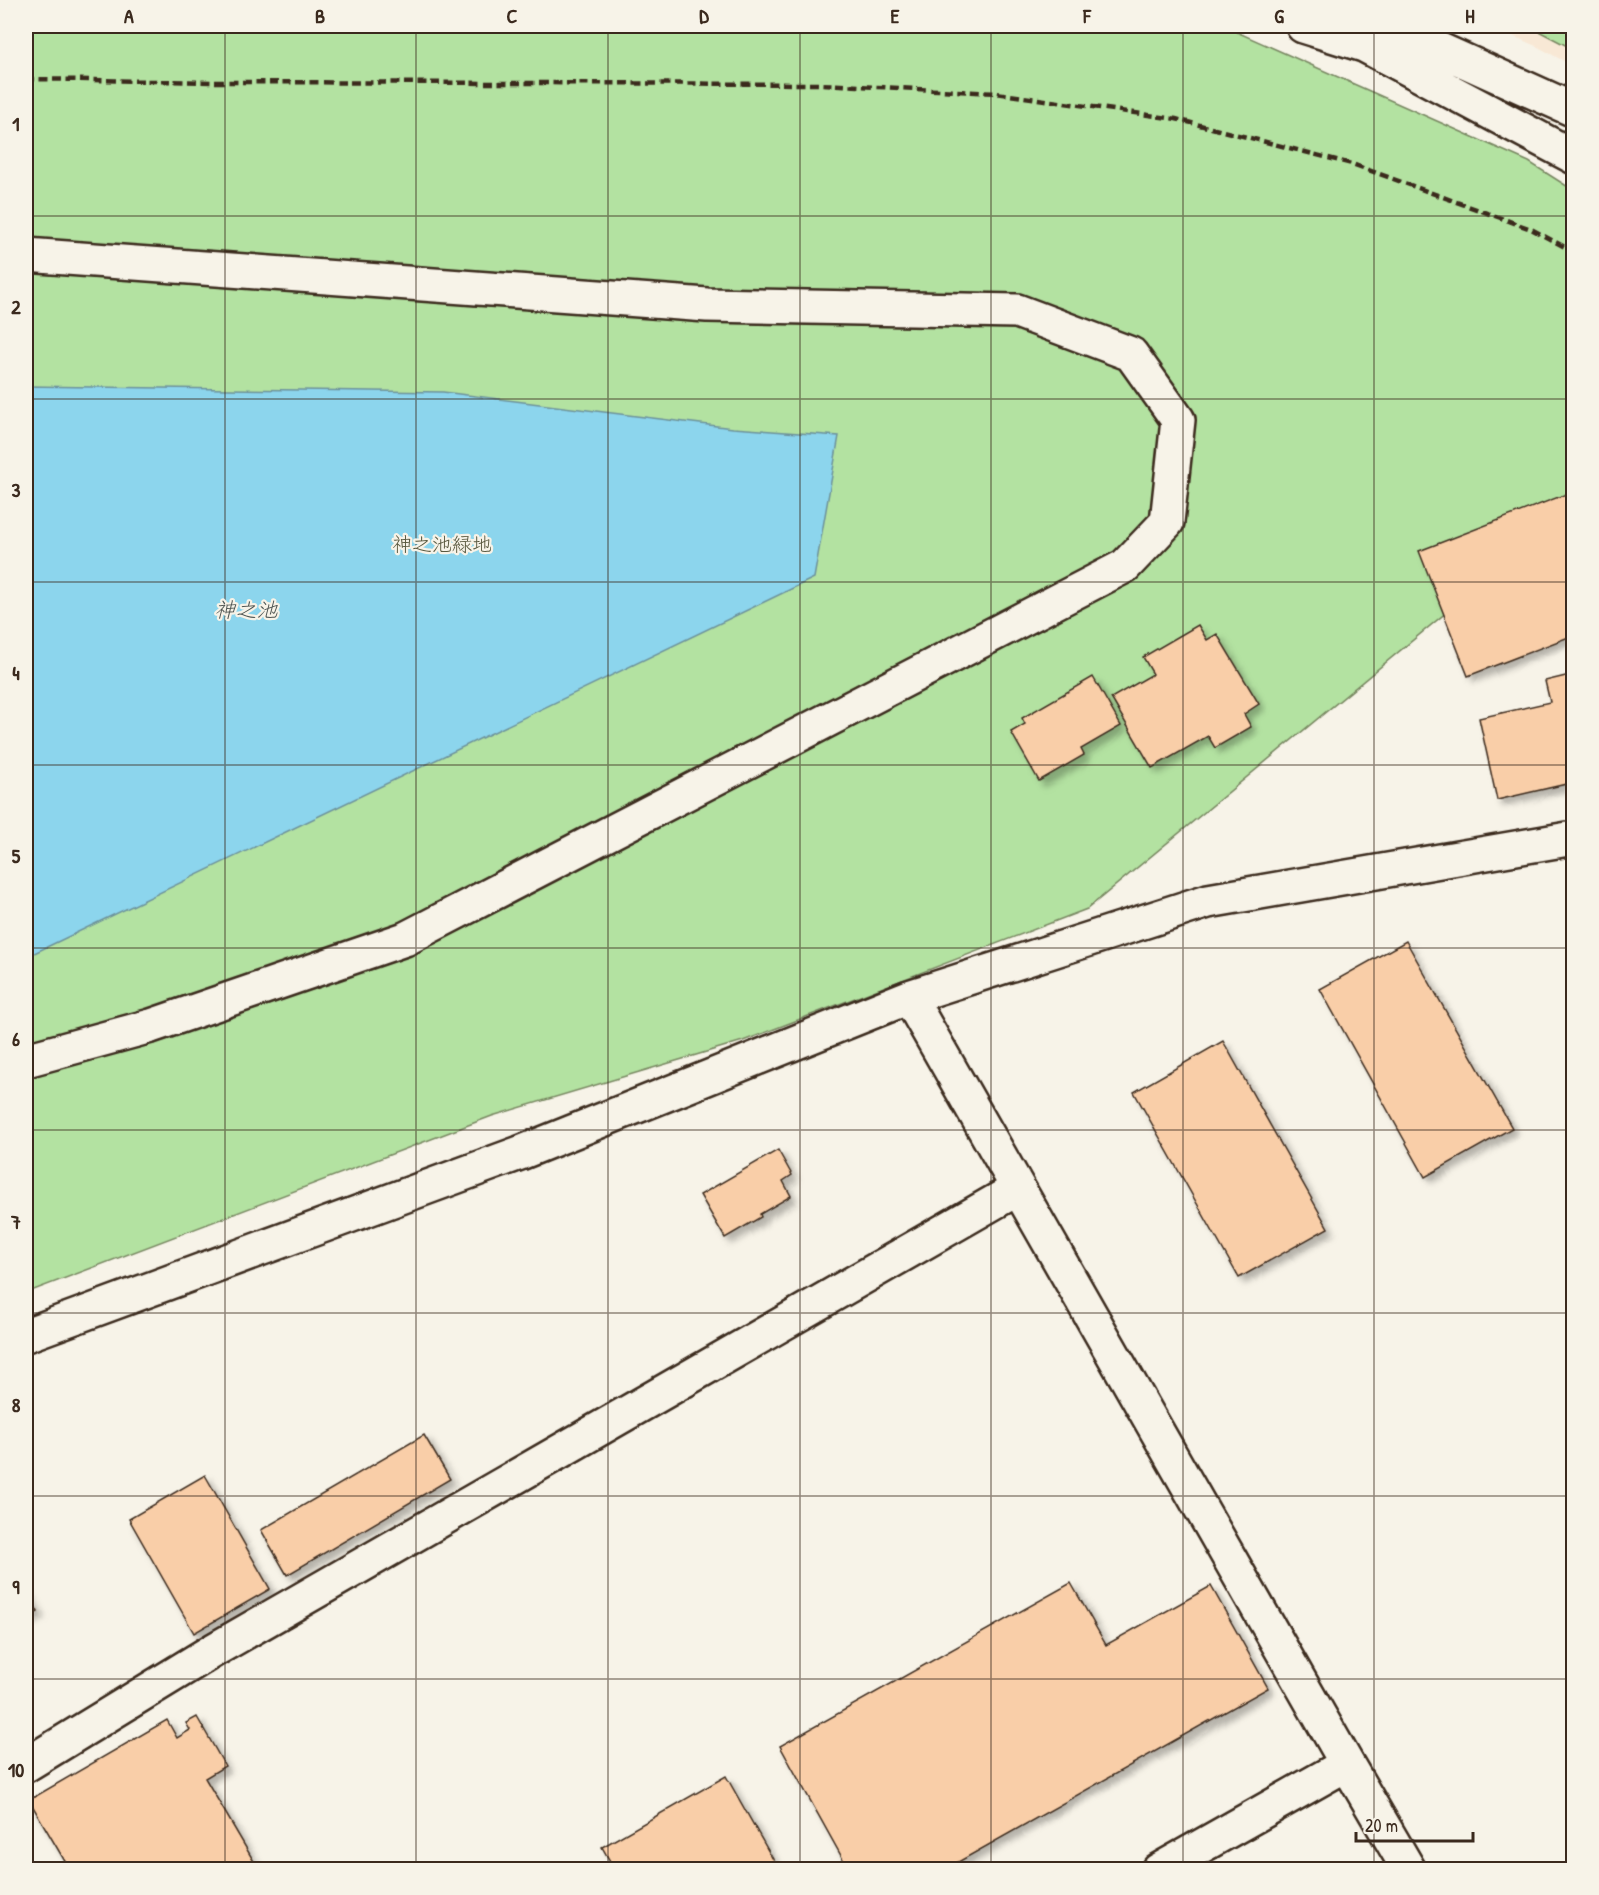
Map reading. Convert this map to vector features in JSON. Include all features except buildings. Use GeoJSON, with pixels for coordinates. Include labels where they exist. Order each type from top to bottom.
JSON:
{"type":"FeatureCollection","features":[{"type":"Feature","properties":{"kind":"street"},"geometry":{"type":"LineString","coordinates":[[1303,26],[1364,45],[1574,157]]}},
{"type":"Feature","properties":{"kind":"street"},"geometry":{"type":"LineString","coordinates":[[1387,26],[1574,110]]}},
{"type":"Feature","properties":{"kind":"street"},"geometry":{"type":"LineString","coordinates":[[26,255],[706,305],[1017,310],[1131,354],[1178,420],[1167,522],[1125,566],[405,939],[151,1026],[26,1060]]}},
{"type":"Feature","properties":{"kind":"street"},"geometry":{"type":"LineString","coordinates":[[26,1335],[520,1153],[909,996],[1208,902],[1574,838]]}},
{"type":"Feature","properties":{"kind":"street"},"geometry":{"type":"LineString","coordinates":[[909,996],[1017,1189],[1409,1869]]}},
{"type":"Feature","properties":{"kind":"street"},"geometry":{"type":"LineString","coordinates":[[26,1765],[214,1650],[1017,1189]]}},
{"type":"Feature","properties":{"kind":"street"},"geometry":{"type":"LineString","coordinates":[[1159,1869],[1347,1764]]}},
{"type":"Feature","properties":{"kind":"shaded area"},"geometry":{"type":"Polygon","coordinates":[[[1490,26],[1573,26],[1573,66],[1538,47],[1490,26]]]}},
{"type":"Feature","properties":{"kind":"green space","name":"神之池緑地"},"geometry":{"type":"Polygon","coordinates":[[[26,26],[1211,26],[1230,29],[1529,162],[1573,190],[1573,508],[1087,909],[743,1041],[492,1116],[26,1293],[26,26]]]}},
{"type":"Feature","properties":{"kind":"green space"},"geometry":{"type":"Polygon","coordinates":[[[1529,26],[1573,26],[1573,49],[1529,26]]]}},
{"type":"Feature","properties":{"kind":"water","name":"神之池"},"geometry":{"type":"Polygon","coordinates":[[[26,386],[443,392],[733,428],[839,436],[814,578],[26,957],[26,386]]]}},
{"type":"Feature","properties":{"kind":"railway"},"geometry":{"type":"LineString","coordinates":[[26,79],[214,82],[820,84],[996,93],[1176,119],[1352,164],[1531,229],[1574,252]]}}]}
